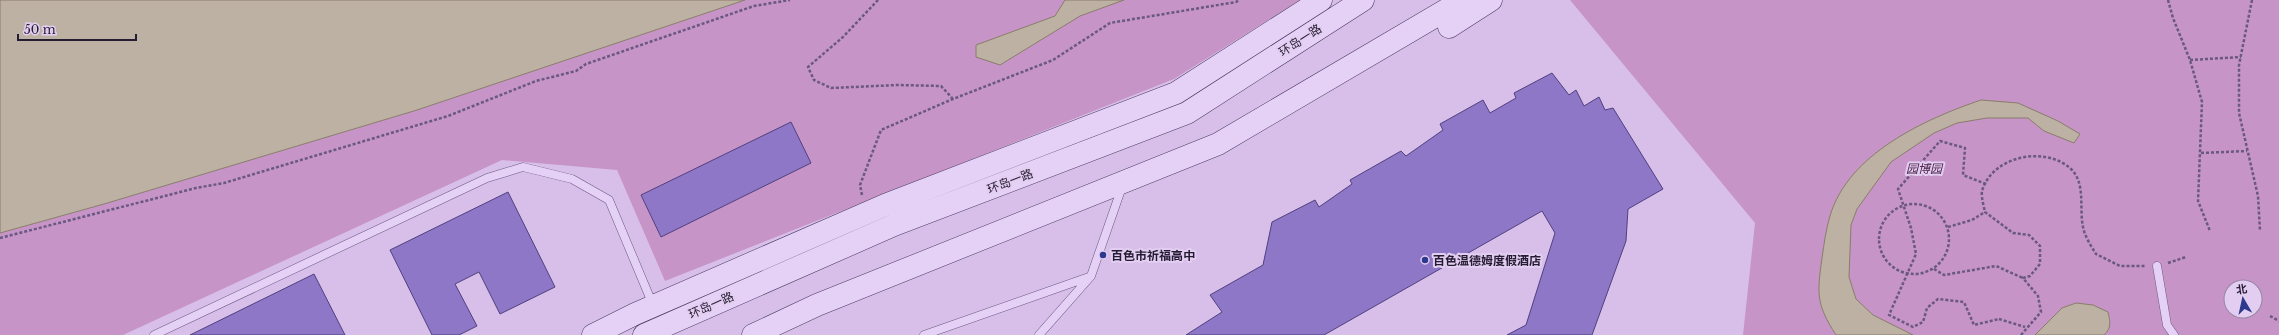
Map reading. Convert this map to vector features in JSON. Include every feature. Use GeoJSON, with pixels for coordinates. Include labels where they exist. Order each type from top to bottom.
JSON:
{"type":"FeatureCollection","features":[{"type":"Feature","properties":{"kind":"street"},"geometry":{"type":"LineString","coordinates":[[593,335],[654,306],[866,213],[1176,93],[1321,0]]}},
{"type":"Feature","properties":{"kind":"street","name":"环岛一路"},"geometry":{"type":"LineString","coordinates":[[644,335],[894,225],[1187,113],[1363,0]]}},
{"type":"Feature","properties":{"kind":"street"},"geometry":{"type":"LineString","coordinates":[[788,335],[823,318],[1121,191],[1218,144],[1463,0]]}},
{"type":"Feature","properties":{"kind":"street"},"geometry":{"type":"LineString","coordinates":[[753,335],[817,305],[1121,191],[1224,158],[1433,37],[1491,0]]}},
{"type":"Feature","properties":{"kind":"lane"},"geometry":{"type":"LineString","coordinates":[[154,335],[487,178],[523,167],[572,179],[609,200],[654,306]]}},
{"type":"Feature","properties":{"kind":"lane"},"geometry":{"type":"LineString","coordinates":[[1039,335],[1091,276],[1121,191]]}},
{"type":"Feature","properties":{"kind":"lane"},"geometry":{"type":"LineString","coordinates":[[2157,266],[2167,325],[2174,335]]}},
{"type":"Feature","properties":{"kind":"lane"},"geometry":{"type":"LineString","coordinates":[[924,335],[1091,276]]}},
{"type":"Feature","properties":{"kind":"path"},"geometry":{"type":"LineString","coordinates":[[0,238],[196,188],[224,183],[448,116],[536,81],[576,71],[586,64],[754,6],[790,0]]}},
{"type":"Feature","properties":{"kind":"path"},"geometry":{"type":"LineString","coordinates":[[878,0],[843,37],[808,67],[814,80],[831,88],[898,85],[941,86],[953,99]]}},
{"type":"Feature","properties":{"kind":"path"},"geometry":{"type":"LineString","coordinates":[[866,213],[860,185],[881,130],[953,99],[1053,60],[1110,23],[1236,2],[1239,0]]}},
{"type":"Feature","properties":{"kind":"path"},"geometry":{"type":"LineString","coordinates":[[2168,0],[2173,18],[2190,60],[2202,102],[2198,201],[2210,231]]}},
{"type":"Feature","properties":{"kind":"path"},"geometry":{"type":"LineString","coordinates":[[2252,0],[2241,57],[2239,113],[2258,196],[2260,231]]}},
{"type":"Feature","properties":{"kind":"path"},"geometry":{"type":"LineString","coordinates":[[2190,60],[2241,57]]}},
{"type":"Feature","properties":{"kind":"path"},"geometry":{"type":"LineString","coordinates":[[1986,184],[1963,175],[1965,148],[1940,141],[1898,189],[1911,228],[1916,254],[1889,315],[1912,327],[1923,322],[1927,308],[1938,299],[1964,302],[1974,325],[1999,319],[2025,327]]}},
{"type":"Feature","properties":{"kind":"path"},"geometry":{"type":"LineString","coordinates":[[2201,153],[2247,151]]}},
{"type":"Feature","properties":{"kind":"path"},"geometry":{"type":"LineString","coordinates":[[2023,278],[2030,276],[2040,264],[2040,246],[2029,235],[2012,233],[1985,212],[1982,193],[1986,184],[1997,168],[2013,160],[2034,156],[2061,162],[2072,169],[2080,183],[2083,227],[2096,254],[2120,266],[2157,266],[2186,256]]}},
{"type":"Feature","properties":{"kind":"path"},"geometry":{"type":"LineString","coordinates":[[1911,204],[1923,205],[1934,209],[1942,217],[1948,227],[1950,239],[1948,250],[1943,261],[1934,269],[1923,274],[1912,275],[1900,272],[1890,266],[1881,251],[1879,234],[1883,223],[1890,213],[1900,207],[1911,204]]}},
{"type":"Feature","properties":{"kind":"path"},"geometry":{"type":"LineString","coordinates":[[1948,227],[1972,220],[1985,212]]}},
{"type":"Feature","properties":{"kind":"path"},"geometry":{"type":"LineString","coordinates":[[1934,269],[1944,275],[1996,266],[2023,278],[2038,296],[2040,312],[2025,327],[2021,335]]}},
{"type":"Feature","properties":{"kind":"path"},"geometry":{"type":"LineString","coordinates":[[2270,316],[2279,321]]}},
{"type":"Feature","properties":{"kind":"green space"},"geometry":{"type":"Polygon","coordinates":[[[745,0],[1300,0],[1174,79],[665,281],[617,170],[502,160],[123,335],[0,335],[0,233],[104,204],[417,110],[745,0]]]}},
{"type":"Feature","properties":{"kind":"green space","name":"园博园"},"geometry":{"type":"Polygon","coordinates":[[[1570,0],[2279,0],[2279,335],[1743,335],[1755,223],[1570,0]]]}},
{"type":"Feature","properties":{"kind":"shaded area"},"geometry":{"type":"Polygon","coordinates":[[[0,0],[745,0],[417,110],[104,204],[0,233],[0,0]]]}},
{"type":"Feature","properties":{"kind":"shaded area"},"geometry":{"type":"Polygon","coordinates":[[[1065,0],[1124,0],[1080,16],[1000,65],[976,57],[976,45],[1055,16],[1065,0]]]}},
{"type":"Feature","properties":{"kind":"shaded area"},"geometry":{"type":"Polygon","coordinates":[[[1981,100],[2018,103],[2058,121],[2080,134],[2074,143],[2044,131],[2028,118],[1987,118],[1957,123],[1934,133],[1891,162],[1857,209],[1851,225],[1849,277],[1856,299],[1873,315],[1913,335],[1836,335],[1821,307],[1819,281],[1827,226],[1839,194],[1853,174],[1871,157],[1891,142],[1936,117],[1981,100]]]}},
{"type":"Feature","properties":{"kind":"shaded area"},"geometry":{"type":"Polygon","coordinates":[[[2076,303],[2093,305],[2108,312],[2110,321],[2109,327],[2104,335],[2035,335],[2062,308],[2076,303]]]}},
{"type":"Feature","properties":{"kind":"building"},"geometry":{"type":"Polygon","coordinates":[[[1552,73],[1569,95],[1576,90],[1584,106],[1599,97],[1605,110],[1613,108],[1663,189],[1628,209],[1626,241],[1592,335],[1507,335],[1526,325],[1555,233],[1542,211],[1324,335],[1186,335],[1222,312],[1210,295],[1263,265],[1272,222],[1315,200],[1319,207],[1352,184],[1350,180],[1401,151],[1406,156],[1443,130],[1440,124],[1483,100],[1490,113],[1516,98],[1514,93],[1552,73]]]}},
{"type":"Feature","properties":{"kind":"building"},"geometry":{"type":"Polygon","coordinates":[[[791,122],[811,163],[661,237],[641,195],[791,122]]]}},
{"type":"Feature","properties":{"kind":"building"},"geometry":{"type":"Polygon","coordinates":[[[508,192],[555,287],[500,314],[479,272],[455,284],[477,326],[459,335],[432,335],[390,250],[508,192]]]}},
{"type":"Feature","properties":{"kind":"building"},"geometry":{"type":"Polygon","coordinates":[[[314,274],[345,335],[190,335],[314,274]]]}},
{"type":"Feature","properties":{"kind":"place","name":"百色市祈福高中"},"geometry":{"type":"Point","coordinates":[1103,255]}},
{"type":"Feature","properties":{"kind":"place","name":"百色温德姆度假酒店"},"geometry":{"type":"Point","coordinates":[1425,260]}}]}
